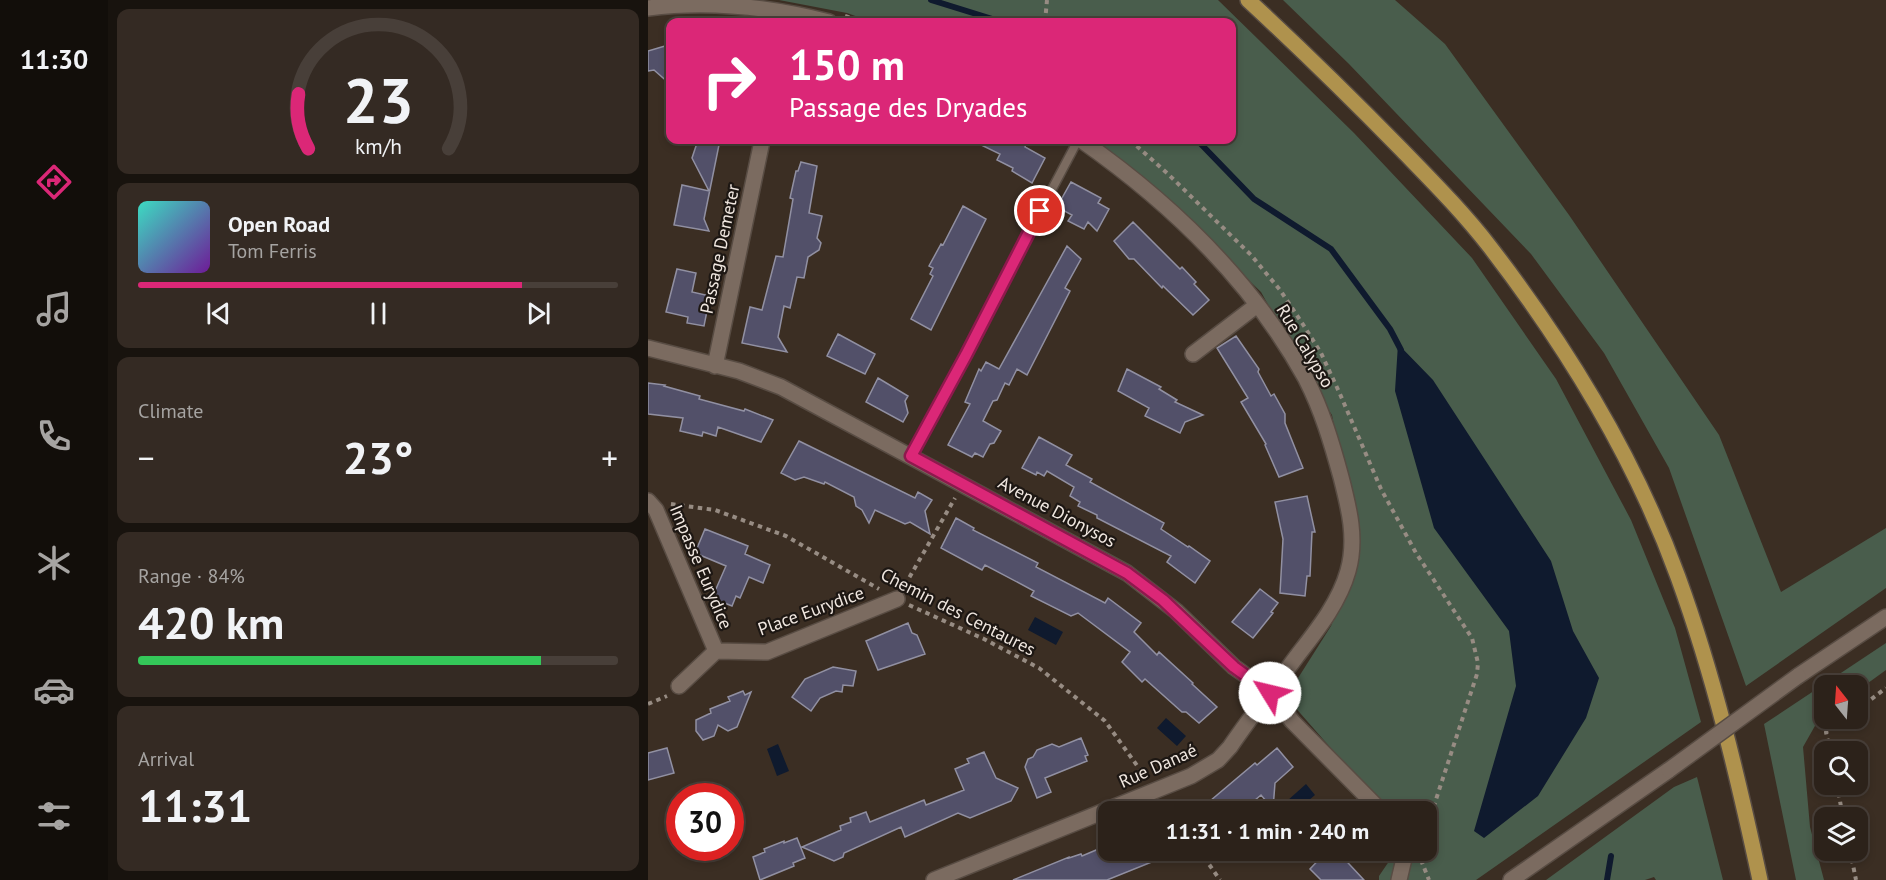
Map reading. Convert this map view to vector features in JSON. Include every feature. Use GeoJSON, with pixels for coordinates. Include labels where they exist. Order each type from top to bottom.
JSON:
{"type":"FeatureCollection","features":[{"type":"Feature","properties":{"kind":"main road"},"geometry":{"type":"LineString","coordinates":[[1248,0],[1366,113],[1446,195],[1489,245],[1545,323],[1588,389],[1636,478],[1677,575],[1708,669],[1738,780],[1760,880]]}},
{"type":"Feature","properties":{"kind":"street"},"geometry":{"type":"LineString","coordinates":[[648,8],[670,3],[715,1],[788,18]]}},
{"type":"Feature","properties":{"kind":"street","name":"Passage Demeter"},"geometry":{"type":"LineString","coordinates":[[715,366],[761,144]]}},
{"type":"Feature","properties":{"kind":"street","name":"Rue Calypso"},"geometry":{"type":"LineString","coordinates":[[1086,144],[1137,180],[1223,263],[1284,342],[1306,380],[1333,447],[1352,528],[1349,569],[1336,601],[1270,693]]}},
{"type":"Feature","properties":{"kind":"street"},"geometry":{"type":"LineString","coordinates":[[1193,354],[1257,305]]}},
{"type":"Feature","properties":{"kind":"street","name":"Avenue Dionysos"},"geometry":{"type":"LineString","coordinates":[[648,348],[761,378],[782,387],[1127,573],[1176,611],[1234,667],[1270,693],[1292,721],[1371,801]]}},
{"type":"Feature","properties":{"kind":"street","name":"Impasse Eurydice"},"geometry":{"type":"LineString","coordinates":[[649,501],[656,510],[716,651]]}},
{"type":"Feature","properties":{"kind":"street","name":"Place Eurydice"},"geometry":{"type":"LineString","coordinates":[[716,651],[767,652],[897,599]]}},
{"type":"Feature","properties":{"kind":"street"},"geometry":{"type":"LineString","coordinates":[[1511,880],[1669,770],[1798,676],[1886,617]]}},
{"type":"Feature","properties":{"kind":"street"},"geometry":{"type":"LineString","coordinates":[[679,686],[716,651]]}},
{"type":"Feature","properties":{"kind":"street","name":"Rue Danaé"},"geometry":{"type":"LineString","coordinates":[[934,880],[1191,776],[1218,760],[1270,693]]}},
{"type":"Feature","properties":{"kind":"street"},"geometry":{"type":"LineString","coordinates":[[1399,880],[1408,861]]}},
{"type":"Feature","properties":{"kind":"lane"},"geometry":{"type":"LineString","coordinates":[[911,456],[1078,144]]}},
{"type":"Feature","properties":{"kind":"path"},"geometry":{"type":"LineString","coordinates":[[1045,18],[1047,0]]}},
{"type":"Feature","properties":{"kind":"path"},"geometry":{"type":"LineString","coordinates":[[897,599],[963,483]]}},
{"type":"Feature","properties":{"kind":"path","name":"Chemin des Centaures"},"geometry":{"type":"LineString","coordinates":[[649,501],[715,510],[786,536],[897,599],[984,639],[1039,668],[1105,721],[1162,801]]}},
{"type":"Feature","properties":{"kind":"path"},"geometry":{"type":"LineString","coordinates":[[1868,702],[1886,688]]}},
{"type":"Feature","properties":{"kind":"path"},"geometry":{"type":"LineString","coordinates":[[1207,861],[1220,880]]}},
{"type":"Feature","properties":{"kind":"path"},"geometry":{"type":"LineString","coordinates":[[1421,861],[1429,880]]}},
{"type":"Feature","properties":{"kind":"path"},"geometry":{"type":"LineString","coordinates":[[1852,861],[1856,880]]}},
{"type":"Feature","properties":{"kind":"green space"},"geometry":{"type":"Polygon","coordinates":[[[779,0],[1218,0],[1354,133],[1472,258],[1556,379],[1631,520],[1675,628],[1701,722],[1476,880],[1379,880],[1379,876],[1389,861],[1437,861],[1437,801],[1377,801],[1286,697],[1331,626],[1359,557],[1332,415],[1261,292],[1175,209],[1098,144],[1236,144],[1236,18],[861,18],[847,13],[779,0]]]}},
{"type":"Feature","properties":{"kind":"green space"},"geometry":{"type":"Polygon","coordinates":[[[1283,0],[1395,0],[1445,44],[1569,215],[1719,435],[1781,592],[1886,528],[1886,588],[1746,686],[1669,468],[1604,353],[1531,254],[1349,64],[1283,0]]]}},
{"type":"Feature","properties":{"kind":"green space"},"geometry":{"type":"Polygon","coordinates":[[[1886,643],[1886,670],[1868,683],[1868,675],[1838,675],[1886,643]]]}},
{"type":"Feature","properties":{"kind":"green space"},"geometry":{"type":"Polygon","coordinates":[[[1814,691],[1814,728],[1803,747],[1810,827],[1814,842],[1814,861],[1819,861],[1824,880],[1796,880],[1764,724],[1814,691]]]}},
{"type":"Feature","properties":{"kind":"green space"},"geometry":{"type":"Polygon","coordinates":[[[1697,777],[1723,880],[1656,880],[1654,877],[1645,880],[1546,880],[1674,787],[1697,777]]]}},
{"type":"Feature","properties":{"kind":"water"},"geometry":{"type":"Polygon","coordinates":[[[1398,344],[1433,380],[1551,561],[1573,631],[1599,678],[1586,718],[1538,796],[1484,838],[1474,831],[1516,686],[1509,631],[1434,528],[1395,391],[1398,344]]]}},
{"type":"Feature","properties":{"kind":"water"},"geometry":{"type":"Polygon","coordinates":[[[1035,617],[1063,632],[1056,645],[1028,630],[1035,617]]]}},
{"type":"Feature","properties":{"kind":"water"},"geometry":{"type":"Polygon","coordinates":[[[1166,718],[1186,736],[1177,746],[1157,728],[1166,718]]]}},
{"type":"Feature","properties":{"kind":"water"},"geometry":{"type":"Polygon","coordinates":[[[778,744],[789,771],[777,776],[767,749],[778,744]]]}},
{"type":"Feature","properties":{"kind":"water"},"geometry":{"type":"Polygon","coordinates":[[[1306,784],[1315,795],[1308,801],[1287,801],[1306,784]]]}},
{"type":"Feature","properties":{"kind":"building"},"geometry":{"type":"Polygon","coordinates":[[[665,46],[666,80],[654,70],[648,71],[648,51],[665,46]]]}},
{"type":"Feature","properties":{"kind":"building"},"geometry":{"type":"Polygon","coordinates":[[[697,144],[719,144],[704,219],[709,231],[674,225],[682,185],[709,191],[692,158],[697,144]]]}},
{"type":"Feature","properties":{"kind":"building"},"geometry":{"type":"Polygon","coordinates":[[[979,144],[1026,144],[1025,147],[1045,158],[1032,183],[1012,171],[1013,168],[997,160],[1000,154],[979,144]]]}},
{"type":"Feature","properties":{"kind":"building"},"geometry":{"type":"Polygon","coordinates":[[[801,162],[817,166],[809,213],[822,216],[817,238],[821,243],[819,250],[808,257],[804,278],[797,277],[790,308],[784,306],[778,337],[787,352],[742,343],[750,307],[762,310],[776,256],[783,257],[793,199],[790,198],[796,171],[801,162]]]}},
{"type":"Feature","properties":{"kind":"building"},"geometry":{"type":"Polygon","coordinates":[[[1071,182],[1101,198],[1098,203],[1109,209],[1097,231],[1088,222],[1084,229],[1068,221],[1072,215],[1057,207],[1071,182]]]}},
{"type":"Feature","properties":{"kind":"building"},"geometry":{"type":"Polygon","coordinates":[[[963,206],[986,219],[931,330],[911,319],[933,276],[930,274],[933,268],[929,266],[941,244],[943,245],[963,206]]]}},
{"type":"Feature","properties":{"kind":"building"},"geometry":{"type":"Polygon","coordinates":[[[1133,222],[1180,269],[1182,267],[1209,300],[1193,315],[1134,259],[1129,259],[1114,241],[1133,222]]]}},
{"type":"Feature","properties":{"kind":"building"},"geometry":{"type":"Polygon","coordinates":[[[1067,246],[1081,259],[1065,288],[1070,291],[1027,375],[1017,369],[1009,385],[1005,383],[997,400],[993,401],[983,421],[1001,431],[994,443],[990,444],[983,457],[975,453],[972,457],[948,445],[970,404],[965,402],[979,369],[981,371],[986,362],[999,369],[1067,246]]]}},
{"type":"Feature","properties":{"kind":"building"},"geometry":{"type":"Polygon","coordinates":[[[677,269],[696,273],[692,292],[710,296],[704,326],[687,323],[688,317],[666,312],[677,269]]]}},
{"type":"Feature","properties":{"kind":"building"},"geometry":{"type":"Polygon","coordinates":[[[838,334],[875,354],[865,374],[827,356],[838,334]]]}},
{"type":"Feature","properties":{"kind":"building"},"geometry":{"type":"Polygon","coordinates":[[[1236,336],[1259,369],[1258,372],[1271,396],[1274,394],[1285,414],[1285,423],[1303,468],[1279,477],[1266,444],[1241,402],[1248,398],[1217,348],[1236,336]]]}},
{"type":"Feature","properties":{"kind":"building"},"geometry":{"type":"Polygon","coordinates":[[[1127,369],[1161,387],[1159,389],[1177,400],[1175,402],[1203,415],[1185,422],[1180,433],[1145,416],[1149,408],[1118,391],[1127,369]]]}},
{"type":"Feature","properties":{"kind":"building"},"geometry":{"type":"Polygon","coordinates":[[[878,378],[908,396],[905,401],[908,413],[903,422],[866,402],[878,378]]]}},
{"type":"Feature","properties":{"kind":"building"},"geometry":{"type":"Polygon","coordinates":[[[648,383],[665,385],[700,396],[699,399],[744,411],[745,409],[773,420],[761,442],[718,427],[716,436],[703,432],[702,436],[680,431],[683,418],[648,414],[648,383]]]}},
{"type":"Feature","properties":{"kind":"building"},"geometry":{"type":"Polygon","coordinates":[[[1039,437],[1072,455],[1066,465],[1092,479],[1090,482],[1164,523],[1161,529],[1210,561],[1195,583],[1167,562],[1171,556],[1078,506],[1080,502],[1070,496],[1074,487],[1047,471],[1044,476],[1022,468],[1039,437]]]}},
{"type":"Feature","properties":{"kind":"building"},"geometry":{"type":"Polygon","coordinates":[[[799,441],[915,498],[918,492],[932,500],[925,511],[930,534],[910,522],[905,524],[875,510],[869,523],[862,510],[856,506],[854,497],[825,482],[824,484],[804,477],[795,480],[781,473],[799,441]]]}},
{"type":"Feature","properties":{"kind":"building"},"geometry":{"type":"Polygon","coordinates":[[[1307,496],[1315,532],[1312,532],[1310,576],[1307,576],[1305,596],[1280,593],[1283,539],[1275,502],[1307,496]]]}},
{"type":"Feature","properties":{"kind":"building"},"geometry":{"type":"Polygon","coordinates":[[[956,518],[974,528],[973,530],[1038,563],[1036,567],[1105,603],[1108,598],[1141,623],[1134,632],[1157,655],[1159,652],[1217,707],[1199,723],[1186,712],[1182,712],[1145,679],[1142,682],[1122,662],[1130,652],[1078,613],[1071,616],[1031,596],[1034,591],[985,565],[982,570],[941,548],[956,518]]]}},
{"type":"Feature","properties":{"kind":"building"},"geometry":{"type":"Polygon","coordinates":[[[705,529],[748,546],[745,554],[770,565],[763,583],[749,577],[740,598],[736,596],[732,606],[712,598],[726,566],[695,553],[705,529]]]}},
{"type":"Feature","properties":{"kind":"building"},"geometry":{"type":"Polygon","coordinates":[[[1260,589],[1278,603],[1253,638],[1232,622],[1260,589]]]}},
{"type":"Feature","properties":{"kind":"building"},"geometry":{"type":"Polygon","coordinates":[[[908,623],[912,633],[917,635],[925,654],[878,670],[866,641],[908,623]]]}},
{"type":"Feature","properties":{"kind":"building"},"geometry":{"type":"Polygon","coordinates":[[[833,667],[856,671],[853,686],[843,685],[842,692],[836,691],[820,698],[811,711],[792,697],[805,679],[833,667]]]}},
{"type":"Feature","properties":{"kind":"building"},"geometry":{"type":"Polygon","coordinates":[[[743,691],[745,695],[751,692],[737,727],[728,731],[718,725],[714,736],[703,740],[696,731],[696,720],[711,713],[710,709],[730,701],[728,697],[743,691]]]}},
{"type":"Feature","properties":{"kind":"building"},"geometry":{"type":"Polygon","coordinates":[[[1081,738],[1088,755],[1085,756],[1087,761],[1045,778],[1051,792],[1037,798],[1025,767],[1028,759],[1033,757],[1037,750],[1052,744],[1059,747],[1081,738]]]}},
{"type":"Feature","properties":{"kind":"building"},"geometry":{"type":"Polygon","coordinates":[[[667,748],[674,773],[648,780],[648,753],[667,748]]]}},
{"type":"Feature","properties":{"kind":"building"},"geometry":{"type":"Polygon","coordinates":[[[1277,748],[1293,767],[1275,783],[1274,801],[1266,801],[1261,795],[1254,801],[1210,801],[1255,763],[1257,765],[1277,748]]]}},
{"type":"Feature","properties":{"kind":"building"},"geometry":{"type":"Polygon","coordinates":[[[984,752],[996,778],[1018,788],[1011,801],[970,818],[958,813],[905,837],[901,827],[844,853],[843,857],[834,861],[802,847],[841,830],[840,826],[851,822],[850,818],[866,812],[870,822],[924,800],[926,805],[964,790],[955,769],[969,763],[967,759],[984,752]]]}},
{"type":"Feature","properties":{"kind":"building"},"geometry":{"type":"Polygon","coordinates":[[[797,838],[805,858],[793,863],[794,866],[760,880],[753,857],[765,852],[764,849],[797,838]]]}},
{"type":"Feature","properties":{"kind":"building"},"geometry":{"type":"Polygon","coordinates":[[[1098,849],[1098,861],[1154,861],[1107,880],[1013,880],[1069,857],[1081,854],[1082,856],[1098,849]]]}},
{"type":"Feature","properties":{"kind":"building"},"geometry":{"type":"Polygon","coordinates":[[[1318,861],[1346,861],[1364,880],[1321,880],[1310,869],[1318,861]]]}},
{"type":"Feature","properties":{"kind":"waterway"},"geometry":{"type":"LineString","coordinates":[[931,0],[989,18]]}},
{"type":"Feature","properties":{"kind":"waterway"},"geometry":{"type":"LineString","coordinates":[[1201,144],[1254,199],[1331,249],[1390,329],[1401,350]]}},
{"type":"Feature","properties":{"kind":"waterway"},"geometry":{"type":"LineString","coordinates":[[1607,880],[1611,856]]}},
{"type":"Feature","properties":{"kind":"route"},"geometry":{"type":"LineString","coordinates":[[1040,211],[911,456],[1127,573],[1176,611],[1234,667],[1270,693]]}}]}
